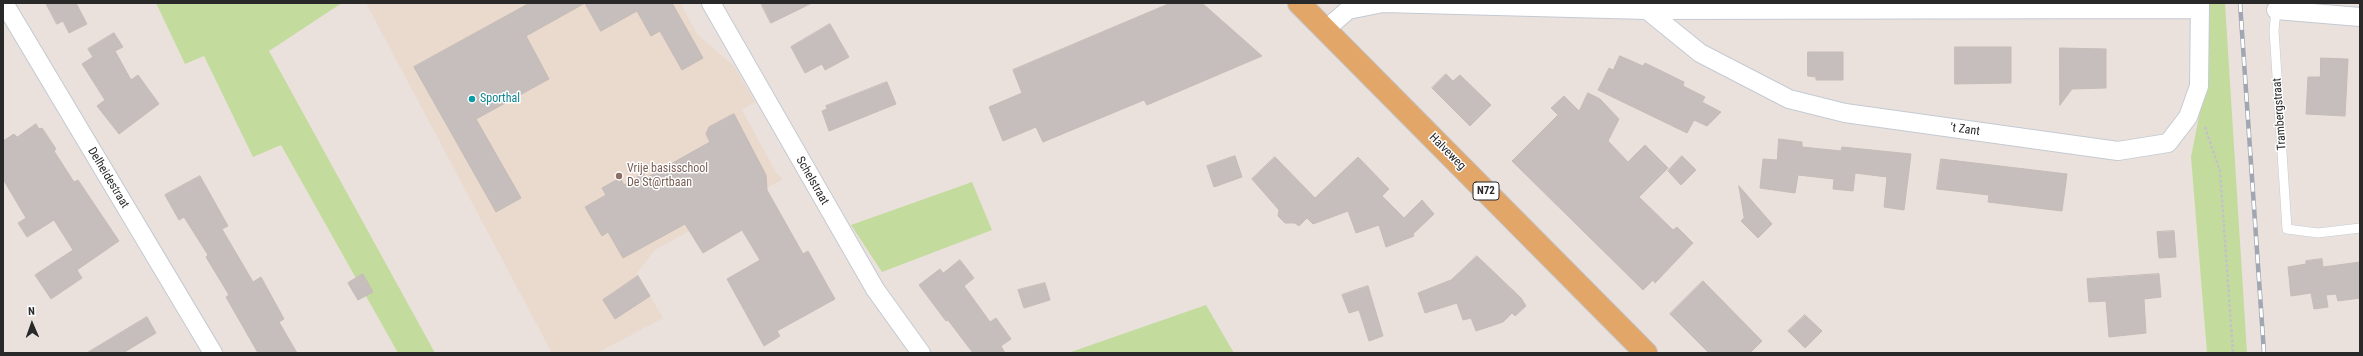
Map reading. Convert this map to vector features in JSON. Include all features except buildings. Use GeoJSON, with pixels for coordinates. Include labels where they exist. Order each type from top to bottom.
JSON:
{"type":"FeatureCollection","features":[{"type":"Feature","properties":{"kind":"main road","name":"Halveweg"},"geometry":{"type":"LineString","coordinates":[[1299,3],[1646,353]]}},
{"type":"Feature","properties":{"kind":"street","name":"Delheidestraat"},"geometry":{"type":"LineString","coordinates":[[4,3],[213,353]]}},
{"type":"Feature","properties":{"kind":"street","name":"Schelstraat"},"geometry":{"type":"LineString","coordinates":[[711,3],[875,288],[921,353]]}},
{"type":"Feature","properties":{"kind":"street","name":"'t Zant"},"geometry":{"type":"LineString","coordinates":[[1325,30],[1349,7],[1383,3],[1647,10],[2200,6],[2199,86],[2188,117],[2168,143],[2118,151],[1846,114],[1789,99],[1707,56],[1647,10]]}},
{"type":"Feature","properties":{"kind":"street","name":"Trambergstraat"},"geometry":{"type":"LineString","coordinates":[[2276,10],[2360,17]]}},
{"type":"Feature","properties":{"kind":"lane","name":"Trambergstraat"},"geometry":{"type":"LineString","coordinates":[[2276,10],[2274,30],[2287,229],[2318,233],[2360,228]]}},
{"type":"Feature","properties":{"kind":"path"},"geometry":{"type":"LineString","coordinates":[[2196,94],[2220,171],[2233,353]]}},
{"type":"Feature","properties":{"kind":"shaded area","name":"Vrije basisschool De St@rtbaan"},"geometry":{"type":"Polygon","coordinates":[[[366,3],[680,3],[697,34],[734,66],[755,102],[742,110],[777,174],[783,179],[655,250],[637,273],[663,318],[597,353],[552,353],[366,3]]]}},
{"type":"Feature","properties":{"kind":"green space"},"geometry":{"type":"Polygon","coordinates":[[[156,3],[342,3],[269,51],[435,353],[398,353],[281,145],[253,157],[204,56],[185,64],[156,3]]]}},
{"type":"Feature","properties":{"kind":"green space"},"geometry":{"type":"Polygon","coordinates":[[[2210,3],[2225,3],[2247,353],[2207,353],[2191,157],[2206,81],[2210,3]]]}},
{"type":"Feature","properties":{"kind":"green space"},"geometry":{"type":"Polygon","coordinates":[[[972,182],[992,230],[882,272],[851,225],[972,182]]]}},
{"type":"Feature","properties":{"kind":"green space"},"geometry":{"type":"Polygon","coordinates":[[[1206,305],[1234,353],[1068,353],[1206,305]]]}},
{"type":"Feature","properties":{"kind":"railway"},"geometry":{"type":"LineString","coordinates":[[2240,3],[2264,353]]}},
{"type":"Feature","properties":{"kind":"place","name":"Sporthal"},"geometry":{"type":"Point","coordinates":[472,99]}},
{"type":"Feature","properties":{"kind":"place","name":"Vrije basisschool De St@rtbaan"},"geometry":{"type":"Point","coordinates":[619,176]}}]}
